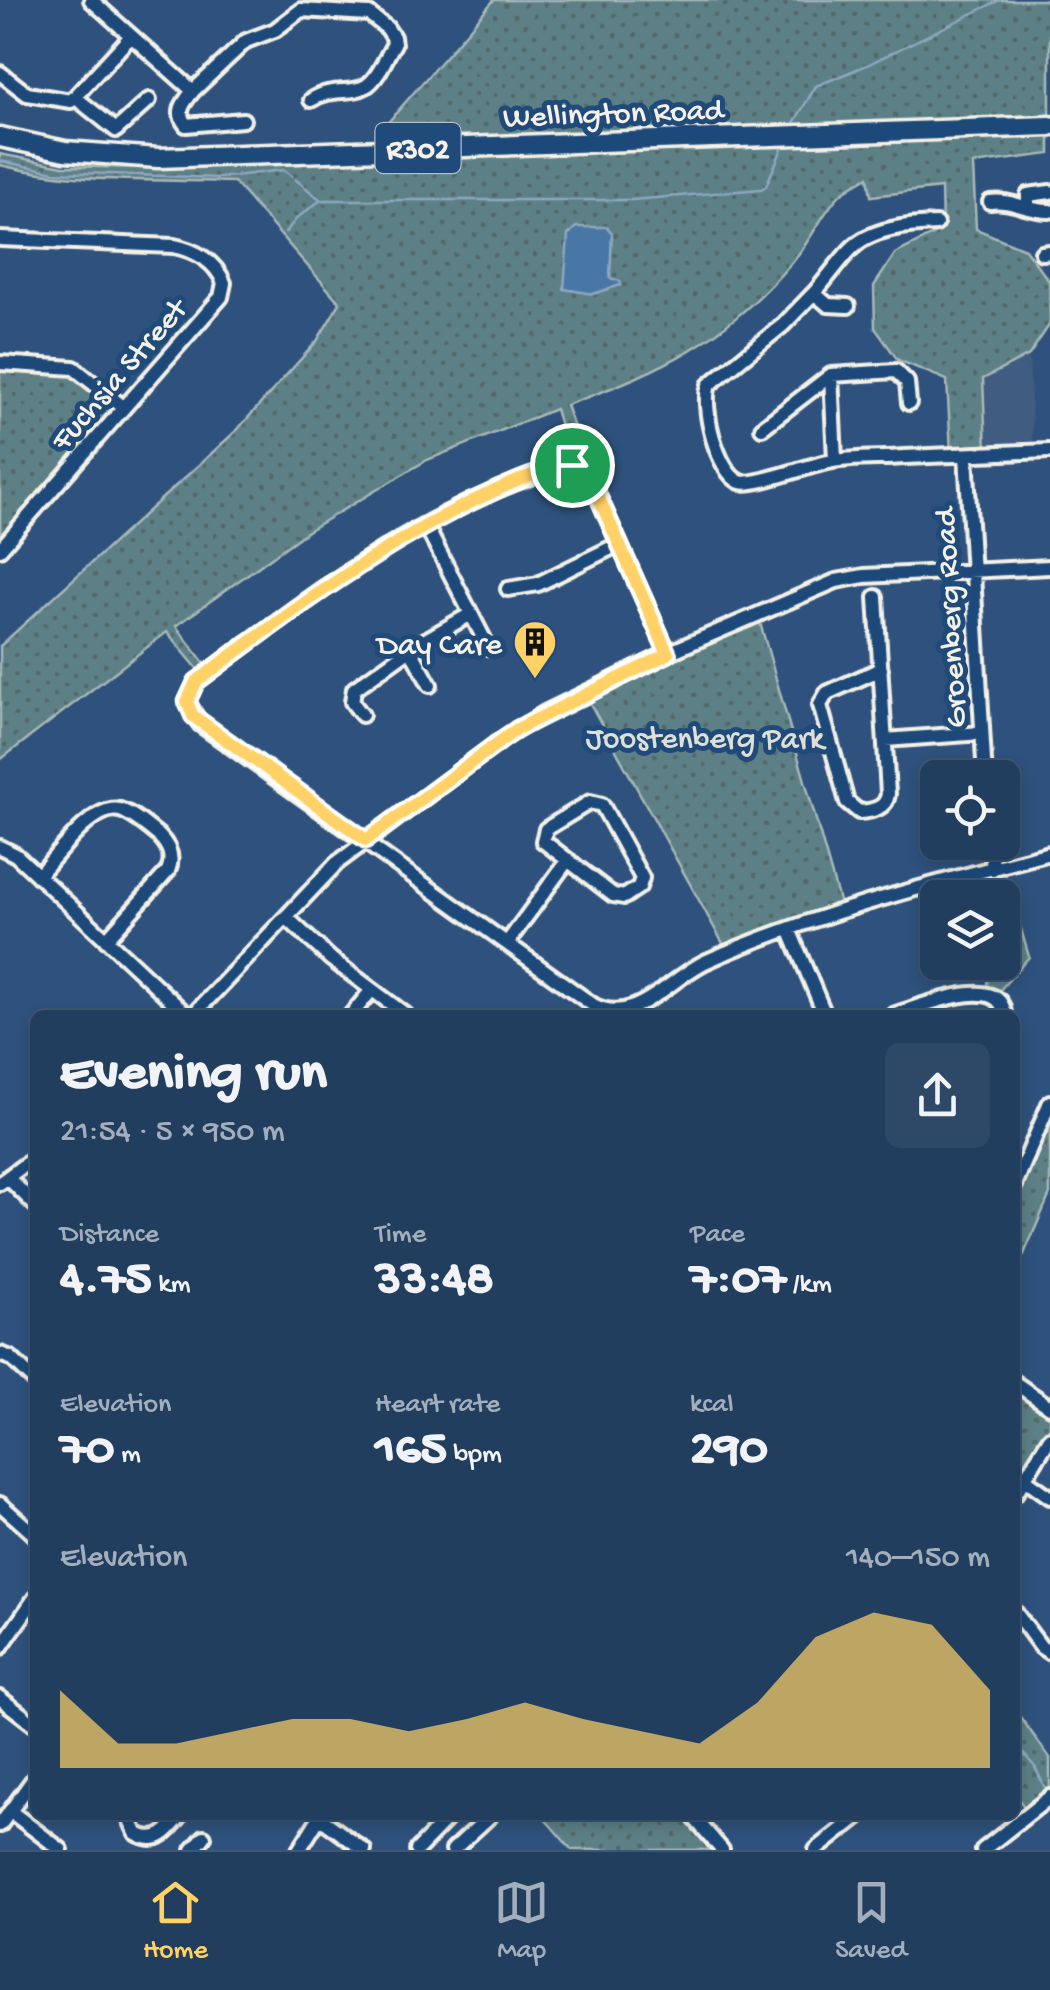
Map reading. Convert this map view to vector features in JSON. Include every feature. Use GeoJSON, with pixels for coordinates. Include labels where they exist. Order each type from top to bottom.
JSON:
{"type":"FeatureCollection","features":[{"type":"Feature","properties":{"kind":"main road","name":"Wellington Road"},"geometry":{"type":"LineString","coordinates":[[0,137],[65,151],[158,158],[1050,126]]}},
{"type":"Feature","properties":{"kind":"street"},"geometry":{"type":"LineString","coordinates":[[91,0],[188,86]]}},
{"type":"Feature","properties":{"kind":"street"},"geometry":{"type":"LineString","coordinates":[[243,120],[186,125],[180,113],[188,86],[246,40],[276,30],[301,10],[357,11],[379,20],[394,37],[394,44],[368,84],[358,89],[327,90],[311,100]]}},
{"type":"Feature","properties":{"kind":"street"},"geometry":{"type":"LineString","coordinates":[[0,73],[27,94],[67,102],[76,98],[132,36]]}},
{"type":"Feature","properties":{"kind":"street"},"geometry":{"type":"LineString","coordinates":[[76,98],[116,130],[148,100]]}},
{"type":"Feature","properties":{"kind":"street"},"geometry":{"type":"LineString","coordinates":[[1028,207],[1028,195],[1050,192]]}},
{"type":"Feature","properties":{"kind":"street"},"geometry":{"type":"LineString","coordinates":[[990,202],[1003,200],[1050,211]]}},
{"type":"Feature","properties":{"kind":"street"},"geometry":{"type":"LineString","coordinates":[[936,224],[875,234],[851,248],[783,324],[710,383],[706,390],[706,413],[728,471],[740,482],[757,483],[835,460],[1050,452]]}},
{"type":"Feature","properties":{"kind":"street","name":"Fuchsia Street"},"geometry":{"type":"LineString","coordinates":[[0,238],[174,246],[194,251],[221,274],[224,283],[221,297],[0,549]]}},
{"type":"Feature","properties":{"kind":"street"},"geometry":{"type":"LineString","coordinates":[[814,293],[828,305],[848,306]]}},
{"type":"Feature","properties":{"kind":"street"},"geometry":{"type":"LineString","coordinates":[[0,363],[74,368],[123,407]]}},
{"type":"Feature","properties":{"kind":"street"},"geometry":{"type":"LineString","coordinates":[[762,428],[831,375],[896,371],[907,382],[910,403]]}},
{"type":"Feature","properties":{"kind":"street"},"geometry":{"type":"LineString","coordinates":[[831,375],[835,460]]}},
{"type":"Feature","properties":{"kind":"street","name":"Groenberg Road"},"geometry":{"type":"LineString","coordinates":[[966,455],[984,760]]}},
{"type":"Feature","properties":{"kind":"street"},"geometry":{"type":"LineString","coordinates":[[611,1010],[592,1005],[200,724],[189,709],[188,694],[196,682],[303,603],[426,526],[504,486],[572,465],[588,473],[668,654]]}},
{"type":"Feature","properties":{"kind":"street"},"geometry":{"type":"LineString","coordinates":[[426,526],[488,647]]}},
{"type":"Feature","properties":{"kind":"street"},"geometry":{"type":"LineString","coordinates":[[508,589],[538,584],[620,544]]}},
{"type":"Feature","properties":{"kind":"street"},"geometry":{"type":"LineString","coordinates":[[195,1010],[337,864],[517,729],[668,654],[836,581],[864,576],[1050,568]]}},
{"type":"Feature","properties":{"kind":"street"},"geometry":{"type":"LineString","coordinates":[[876,597],[885,740],[887,801],[878,808],[856,811],[847,802],[820,705],[827,693],[880,669]]}},
{"type":"Feature","properties":{"kind":"street"},"geometry":{"type":"LineString","coordinates":[[362,714],[352,702],[354,689],[410,648],[471,614]]}},
{"type":"Feature","properties":{"kind":"street"},"geometry":{"type":"LineString","coordinates":[[410,648],[430,685]]}},
{"type":"Feature","properties":{"kind":"street"},"geometry":{"type":"LineString","coordinates":[[885,740],[982,733]]}},
{"type":"Feature","properties":{"kind":"street"},"geometry":{"type":"LineString","coordinates":[[598,802],[642,883],[627,896],[617,896],[567,861],[544,844],[544,831],[566,814],[598,802]]}},
{"type":"Feature","properties":{"kind":"street"},"geometry":{"type":"LineString","coordinates":[[38,876],[102,812],[122,811],[160,838],[170,850],[168,871],[106,940]]}},
{"type":"Feature","properties":{"kind":"street"},"geometry":{"type":"LineString","coordinates":[[0,848],[10,851],[184,1010]]}},
{"type":"Feature","properties":{"kind":"street"},"geometry":{"type":"LineString","coordinates":[[624,1010],[700,964],[789,930],[1050,853]]}},
{"type":"Feature","properties":{"kind":"street"},"geometry":{"type":"LineString","coordinates":[[992,860],[993,869]]}},
{"type":"Feature","properties":{"kind":"street"},"geometry":{"type":"LineString","coordinates":[[507,943],[567,861]]}},
{"type":"Feature","properties":{"kind":"street"},"geometry":{"type":"LineString","coordinates":[[286,917],[399,1010]]}},
{"type":"Feature","properties":{"kind":"street"},"geometry":{"type":"LineString","coordinates":[[789,930],[823,1010]]}},
{"type":"Feature","properties":{"kind":"street"},"geometry":{"type":"LineString","coordinates":[[355,1010],[370,990]]}},
{"type":"Feature","properties":{"kind":"street"},"geometry":{"type":"LineString","coordinates":[[911,1010],[970,994],[996,997],[1003,1010]]}},
{"type":"Feature","properties":{"kind":"street"},"geometry":{"type":"LineString","coordinates":[[1020,1173],[1050,1102]]}},
{"type":"Feature","properties":{"kind":"street"},"geometry":{"type":"LineString","coordinates":[[30,1162],[4,1181],[30,1200]]}},
{"type":"Feature","properties":{"kind":"street"},"geometry":{"type":"LineString","coordinates":[[0,1354],[30,1376]]}},
{"type":"Feature","properties":{"kind":"street"},"geometry":{"type":"LineString","coordinates":[[1020,1386],[1050,1407]]}},
{"type":"Feature","properties":{"kind":"street"},"geometry":{"type":"LineString","coordinates":[[1020,1486],[1050,1438]]}},
{"type":"Feature","properties":{"kind":"street"},"geometry":{"type":"LineString","coordinates":[[1025,1479],[1050,1497]]}},
{"type":"Feature","properties":{"kind":"street"},"geometry":{"type":"LineString","coordinates":[[0,1504],[30,1531]]}},
{"type":"Feature","properties":{"kind":"street"},"geometry":{"type":"LineString","coordinates":[[0,1648],[30,1605]]}},
{"type":"Feature","properties":{"kind":"street"},"geometry":{"type":"LineString","coordinates":[[1020,1619],[1041,1648],[1050,1653]]}},
{"type":"Feature","properties":{"kind":"street"},"geometry":{"type":"LineString","coordinates":[[0,1698],[30,1721]]}},
{"type":"Feature","properties":{"kind":"street"},"geometry":{"type":"LineString","coordinates":[[0,1824],[30,1784]]}},
{"type":"Feature","properties":{"kind":"street"},"geometry":{"type":"LineString","coordinates":[[984,1850],[1050,1797]]}},
{"type":"Feature","properties":{"kind":"street"},"geometry":{"type":"LineString","coordinates":[[10,1810],[61,1850]]}},
{"type":"Feature","properties":{"kind":"street"},"geometry":{"type":"LineString","coordinates":[[130,1820],[136,1833],[151,1838],[166,1834],[178,1820]]}},
{"type":"Feature","properties":{"kind":"street"},"geometry":{"type":"LineString","coordinates":[[299,1850],[318,1820]]}},
{"type":"Feature","properties":{"kind":"street"},"geometry":{"type":"LineString","coordinates":[[325,1820],[364,1850]]}},
{"type":"Feature","properties":{"kind":"street"},"geometry":{"type":"LineString","coordinates":[[417,1850],[446,1820]]}},
{"type":"Feature","properties":{"kind":"street"},"geometry":{"type":"LineString","coordinates":[[453,1850],[486,1820]]}},
{"type":"Feature","properties":{"kind":"street"},"geometry":{"type":"LineString","coordinates":[[696,1820],[722,1850]]}},
{"type":"Feature","properties":{"kind":"street"},"geometry":{"type":"LineString","coordinates":[[816,1850],[854,1820]]}},
{"type":"Feature","properties":{"kind":"street"},"geometry":{"type":"LineString","coordinates":[[194,1850],[204,1838]]}},
{"type":"Feature","properties":{"kind":"shaded area"},"geometry":{"type":"Polygon","coordinates":[[[576,227],[607,227],[612,233],[610,278],[621,285],[593,294],[564,289],[568,235],[576,227]]]}},
{"type":"Feature","properties":{"kind":"shaded area"},"geometry":{"type":"Polygon","coordinates":[[[1029,355],[1033,448],[986,450],[982,379],[1029,355]]]}},
{"type":"Feature","properties":{"kind":"green space"},"geometry":{"type":"Polygon","coordinates":[[[494,0],[1050,0],[1050,117],[378,141],[378,134],[494,0]]]}},
{"type":"Feature","properties":{"kind":"green space"},"geometry":{"type":"Polygon","coordinates":[[[1050,135],[1050,154],[973,164],[976,229],[1025,249],[1049,281],[1050,324],[1029,355],[983,379],[986,450],[951,452],[947,380],[898,360],[875,328],[874,286],[895,254],[942,230],[941,188],[871,196],[868,177],[839,195],[792,262],[742,313],[716,333],[632,380],[566,405],[578,439],[570,460],[555,409],[427,460],[309,530],[176,626],[208,668],[201,673],[167,632],[0,760],[0,646],[237,430],[317,341],[340,303],[234,182],[57,175],[0,165],[0,154],[63,166],[143,168],[1050,135]]]}},
{"type":"Feature","properties":{"kind":"green space"},"geometry":{"type":"Polygon","coordinates":[[[0,367],[67,370],[113,405],[113,412],[0,543],[0,367]]]}},
{"type":"Feature","properties":{"kind":"green space","name":"Joostenberg Park"},"geometry":{"type":"Polygon","coordinates":[[[759,619],[841,908],[726,949],[587,698],[759,619]]]}},
{"type":"Feature","properties":{"kind":"green space"},"geometry":{"type":"Polygon","coordinates":[[[1004,870],[1007,880],[971,880],[1004,870]]]}},
{"type":"Feature","properties":{"kind":"green space"},"geometry":{"type":"Polygon","coordinates":[[[1020,926],[1029,957],[1020,967],[1020,926]]]}},
{"type":"Feature","properties":{"kind":"green space"},"geometry":{"type":"Polygon","coordinates":[[[987,980],[1009,980],[999,991],[987,989],[987,980]]]}},
{"type":"Feature","properties":{"kind":"green space"},"geometry":{"type":"Polygon","coordinates":[[[1050,1120],[1050,1194],[1020,1263],[1020,1189],[1050,1120]]]}},
{"type":"Feature","properties":{"kind":"green space"},"geometry":{"type":"Polygon","coordinates":[[[1020,1394],[1050,1415],[1050,1429],[1020,1478],[1020,1394]]]}},
{"type":"Feature","properties":{"kind":"green space"},"geometry":{"type":"Polygon","coordinates":[[[1020,1717],[1050,1758],[1050,1793],[1027,1810],[1020,1801],[1020,1717]]]}},
{"type":"Feature","properties":{"kind":"green space"},"geometry":{"type":"Polygon","coordinates":[[[546,1820],[690,1820],[716,1850],[572,1850],[546,1820]]]}},
{"type":"Feature","properties":{"kind":"waterway"},"geometry":{"type":"LineString","coordinates":[[792,126],[816,86],[1000,0]]}},
{"type":"Feature","properties":{"kind":"waterway"},"geometry":{"type":"LineString","coordinates":[[285,233],[321,200],[632,200],[761,189],[766,186],[784,144]]}},
{"type":"Feature","properties":{"kind":"waterway"},"geometry":{"type":"LineString","coordinates":[[0,161],[55,172],[218,178],[283,170],[292,176]]}},
{"type":"Feature","properties":{"kind":"waterway"},"geometry":{"type":"LineString","coordinates":[[295,179],[321,200]]}},
{"type":"Feature","properties":{"kind":"waterway"},"geometry":{"type":"LineString","coordinates":[[1020,1750],[1035,1767],[1045,1788]]}},
{"type":"Feature","properties":{"kind":"place","name":"Day Care"},"geometry":{"type":"Point","coordinates":[535,680]}},
{"type":"Feature","properties":{"kind":"route"},"geometry":{"type":"LineString","coordinates":[[572,465],[590,478],[668,654],[517,729],[366,840],[193,716],[187,702],[196,682],[335,581],[468,503],[504,486],[572,465]]}}]}
